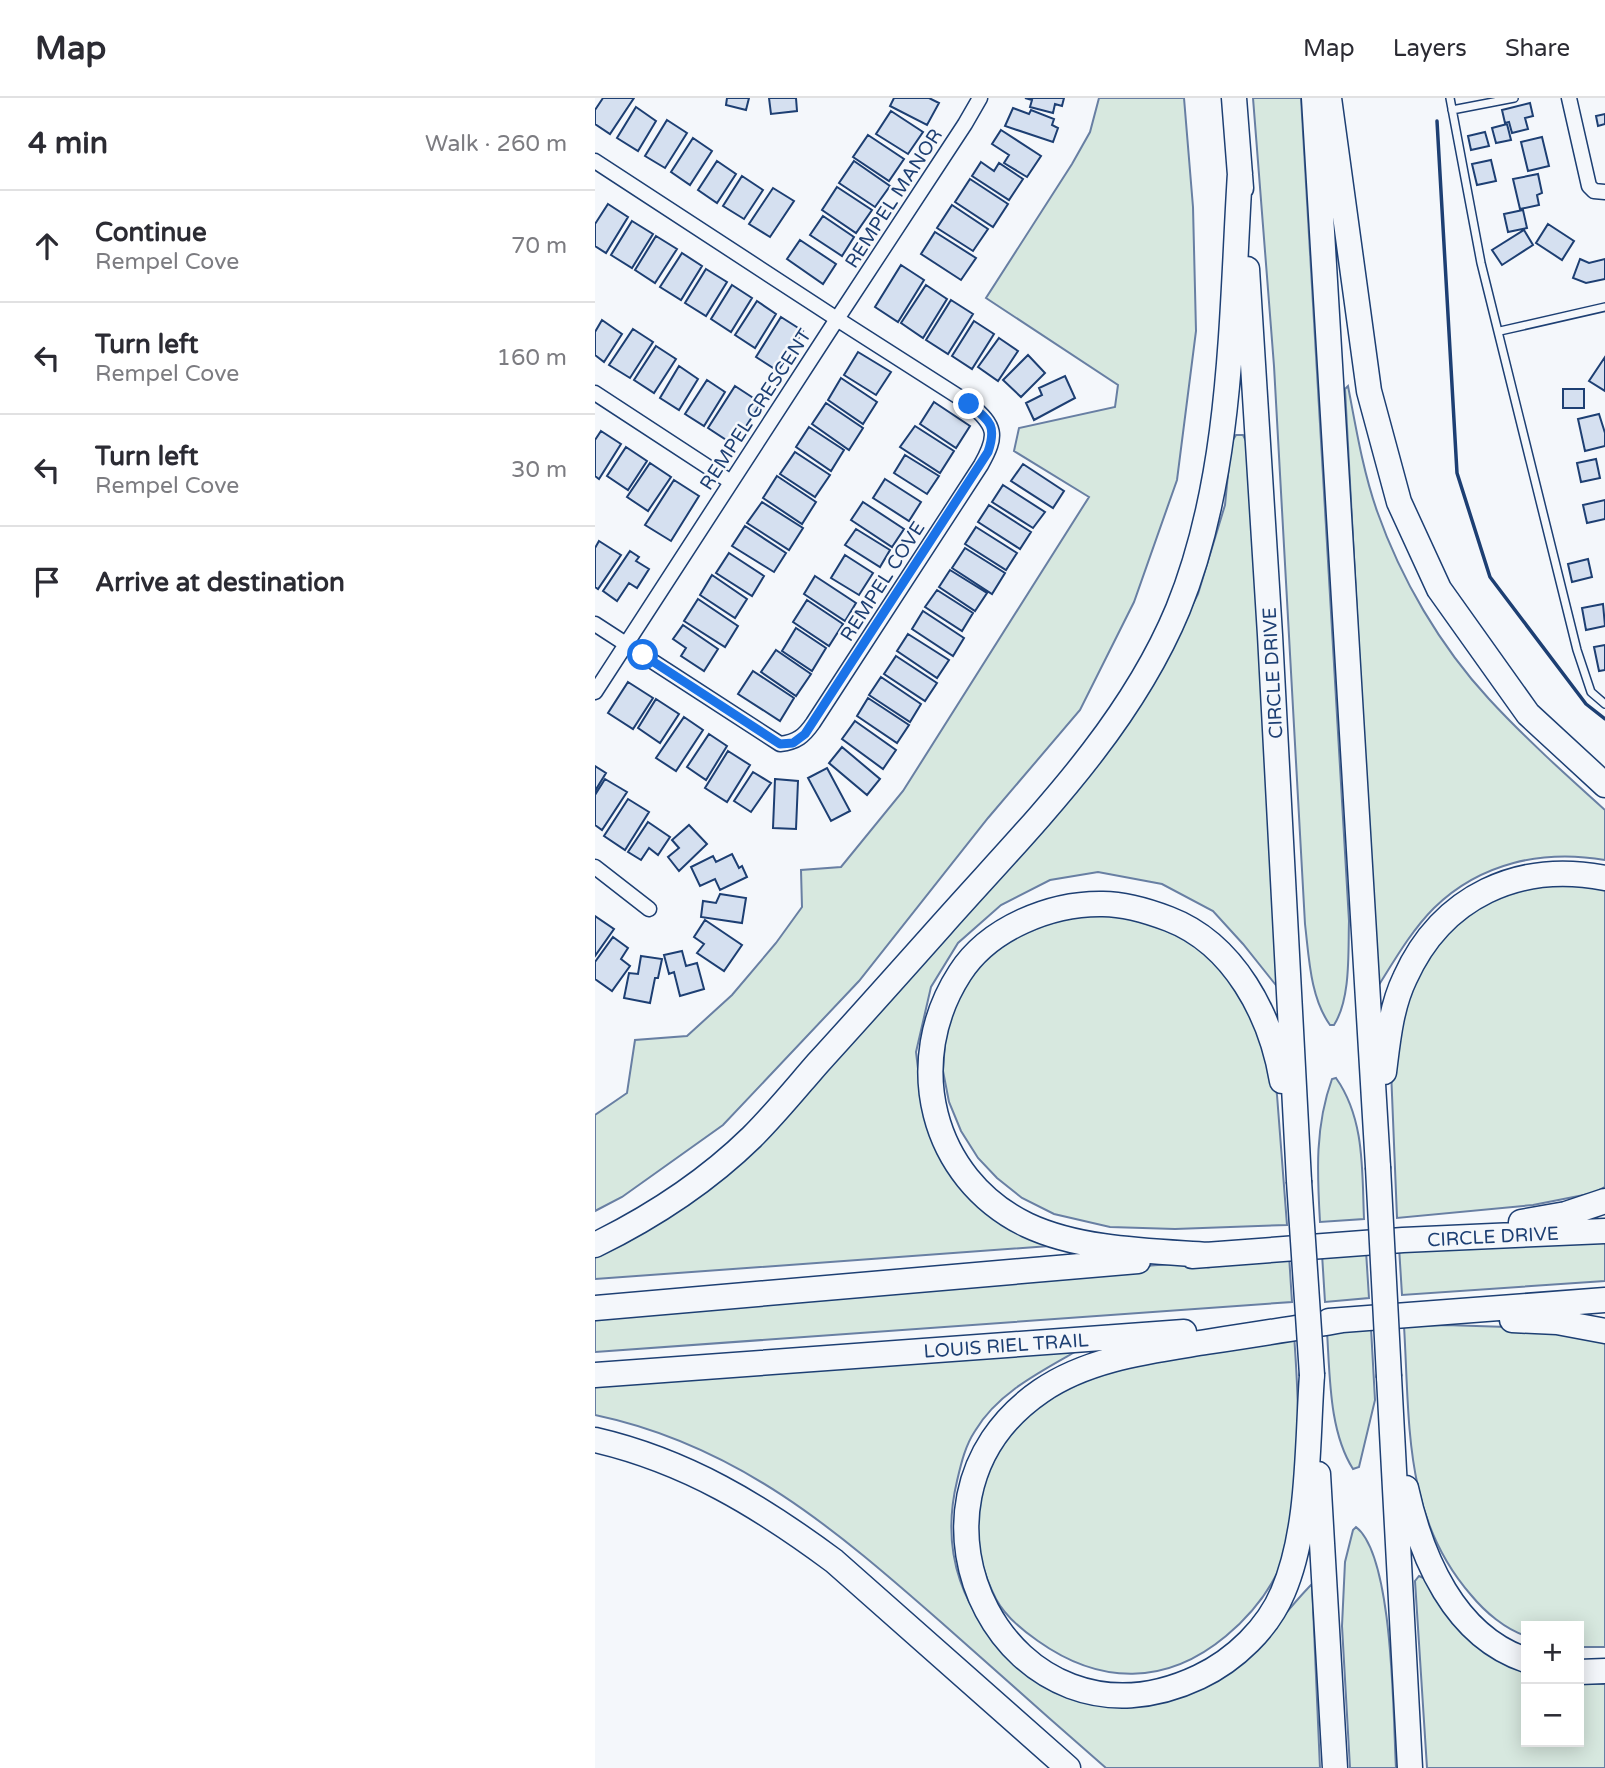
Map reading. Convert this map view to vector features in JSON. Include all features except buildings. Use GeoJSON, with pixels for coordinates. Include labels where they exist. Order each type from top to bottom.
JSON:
{"type":"FeatureCollection","features":[{"type":"Feature","properties":{"kind":"highway","name":"CIRCLE DRIVE"},"geometry":{"type":"LineString","coordinates":[[1234,98],[1270,635],[1312,1375]]}},
{"type":"Feature","properties":{"kind":"highway"},"geometry":{"type":"LineString","coordinates":[[1314,98],[1378,1167],[1410,1768]]}},
{"type":"Feature","properties":{"kind":"highway"},"geometry":{"type":"LineString","coordinates":[[1329,98],[1369,391],[1399,502],[1439,589],[1528,714],[1605,785]]}},
{"type":"Feature","properties":{"kind":"highway"},"geometry":{"type":"LineString","coordinates":[[595,1245],[686,1192],[751,1138],[1079,770],[1139,684],[1178,610],[1195,561],[1216,475],[1227,374],[1240,173]]}},
{"type":"Feature","properties":{"kind":"highway"},"geometry":{"type":"LineString","coordinates":[[1378,1167],[1385,1062],[1395,1006],[1404,979],[1417,954],[1432,934],[1455,911],[1478,894],[1500,883],[1550,874],[1579,873],[1605,878]]}},
{"type":"Feature","properties":{"kind":"highway"},"geometry":{"type":"LineString","coordinates":[[1208,1255],[1118,1248],[1084,1242],[1028,1226],[1004,1212],[965,1175],[948,1150],[936,1121],[929,1069],[939,1018],[948,995],[962,971],[979,952],[998,937],[1047,912],[1093,904],[1130,907],[1154,913],[1201,936],[1238,972],[1263,1016],[1280,1066],[1299,1181]]}},
{"type":"Feature","properties":{"kind":"highway"},"geometry":{"type":"LineString","coordinates":[[1403,1240],[1566,1214],[1605,1201]]}},
{"type":"Feature","properties":{"kind":"highway","name":"CIRCLE DRIVE"},"geometry":{"type":"LineString","coordinates":[[1208,1255],[1403,1240],[1605,1231]]}},
{"type":"Feature","properties":{"kind":"highway"},"geometry":{"type":"LineString","coordinates":[[595,1308],[1208,1255]]}},
{"type":"Feature","properties":{"kind":"highway"},"geometry":{"type":"LineString","coordinates":[[1417,1314],[1605,1300]]}},
{"type":"Feature","properties":{"kind":"highway"},"geometry":{"type":"LineString","coordinates":[[1417,1314],[1557,1322],[1605,1331]]}},
{"type":"Feature","properties":{"kind":"highway","name":"LOUIS RIEL TRAIL"},"geometry":{"type":"LineString","coordinates":[[595,1375],[1417,1314]]}},
{"type":"Feature","properties":{"kind":"highway"},"geometry":{"type":"LineString","coordinates":[[1312,1375],[1300,1533],[1292,1567],[1282,1594],[1267,1620],[1230,1659],[1184,1684],[1132,1696],[1107,1695],[1080,1689],[1038,1670],[1003,1637],[989,1617],[978,1592],[967,1539],[967,1508],[972,1482],[983,1454],[1019,1410],[1041,1391],[1062,1379],[1114,1359],[1343,1320]]}},
{"type":"Feature","properties":{"kind":"highway"},"geometry":{"type":"LineString","coordinates":[[1312,1375],[1335,1768]]}},
{"type":"Feature","properties":{"kind":"highway"},"geometry":{"type":"LineString","coordinates":[[1389,1377],[1405,1487],[1417,1535],[1430,1563],[1463,1618],[1487,1639],[1521,1659]]}},
{"type":"Feature","properties":{"kind":"highway"},"geometry":{"type":"LineString","coordinates":[[595,1440],[653,1456],[689,1471],[758,1507],[799,1535],[834,1561],[1068,1768]]}},
{"type":"Feature","properties":{"kind":"highway"},"geometry":{"type":"LineString","coordinates":[[1584,1672],[1605,1671]]}},
{"type":"Feature","properties":{"kind":"street","name":"REMPEL MANOR"},"geometry":{"type":"LineString","coordinates":[[837,319],[965,124],[979,98]]}},
{"type":"Feature","properties":{"kind":"street"},"geometry":{"type":"LineString","coordinates":[[1569,98],[1589,186],[1594,191],[1605,192]]}},
{"type":"Feature","properties":{"kind":"street","name":"REMPEL CRESCENT"},"geometry":{"type":"LineString","coordinates":[[595,161],[837,319],[595,692]]}},
{"type":"Feature","properties":{"kind":"street","name":"REMPEL COVE"},"geometry":{"type":"LineString","coordinates":[[625,644],[780,744],[793,743],[805,734],[821,711],[981,465],[994,435],[987,419],[969,404],[837,319]]}},
{"type":"Feature","properties":{"kind":"street"},"geometry":{"type":"LineString","coordinates":[[595,393],[731,482]]}},
{"type":"Feature","properties":{"kind":"street"},"geometry":{"type":"LineString","coordinates":[[595,624],[625,644]]}},
{"type":"Feature","properties":{"kind":"street"},"geometry":{"type":"LineString","coordinates":[[595,867],[649,909]]}},
{"type":"Feature","properties":{"kind":"lane"},"geometry":{"type":"LineString","coordinates":[[1450,98],[1481,263],[1577,650],[1591,692],[1605,704]]}},
{"type":"Feature","properties":{"kind":"lane"},"geometry":{"type":"LineString","coordinates":[[1452,110],[1514,98]]}},
{"type":"Feature","properties":{"kind":"lane"},"geometry":{"type":"LineString","coordinates":[[1500,331],[1605,307]]}},
{"type":"Feature","properties":{"kind":"shaded area"},"geometry":{"type":"Polygon","coordinates":[[[1099,98],[1184,98],[1193,207],[1196,331],[1177,480],[1134,602],[1080,710],[988,818],[859,981],[723,1125],[622,1197],[595,1211],[595,1115],[627,1093],[635,1040],[687,1036],[732,995],[802,907],[801,870],[841,867],[903,791],[1089,497],[1014,451],[1019,428],[1115,407],[1118,385],[986,298],[1072,164],[1090,132],[1099,98]]]}},
{"type":"Feature","properties":{"kind":"shaded area"},"geometry":{"type":"Polygon","coordinates":[[[1253,98],[1301,98],[1349,921],[1346,988],[1334,1025],[1330,1025],[1323,1014],[1314,989],[1305,924],[1274,366],[1253,98]]]}},
{"type":"Feature","properties":{"kind":"shaded area"},"geometry":{"type":"Polygon","coordinates":[[[1348,386],[1364,465],[1377,511],[1398,562],[1424,611],[1454,657],[1489,699],[1605,810],[1605,860],[1582,857],[1536,858],[1492,870],[1471,880],[1434,908],[1418,926],[1377,988],[1345,389],[1348,386]]]}},
{"type":"Feature","properties":{"kind":"shaded area"},"geometry":{"type":"Polygon","coordinates":[[[1236,435],[1243,435],[1248,445],[1279,989],[1213,911],[1162,884],[1098,872],[1050,880],[1001,905],[958,943],[931,987],[916,1052],[923,1110],[946,1161],[1064,1245],[595,1279],[595,1247],[697,1189],[1166,658],[1198,594],[1225,505],[1231,443],[1236,435]]]}},
{"type":"Feature","properties":{"kind":"shaded area"},"geometry":{"type":"Polygon","coordinates":[[[1605,883],[1605,1187],[1594,1193],[1533,1205],[1397,1218],[1391,1070],[1414,974],[1459,916],[1510,886],[1605,883]]]}},
{"type":"Feature","properties":{"kind":"shaded area"},"geometry":{"type":"Polygon","coordinates":[[[1076,907],[1165,920],[1232,971],[1268,1038],[1277,1095],[1287,1225],[1175,1229],[1110,1227],[1054,1214],[1022,1198],[978,1158],[961,1131],[949,1102],[943,1071],[945,1042],[954,1003],[986,952],[1076,907]]]}},
{"type":"Feature","properties":{"kind":"shaded area"},"geometry":{"type":"Polygon","coordinates":[[[1336,1078],[1345,1094],[1357,1128],[1362,1164],[1364,1219],[1320,1222],[1320,1132],[1326,1097],[1332,1079],[1336,1078]]]}},
{"type":"Feature","properties":{"kind":"shaded area"},"geometry":{"type":"Polygon","coordinates":[[[1605,1234],[1605,1281],[1402,1295],[1399,1247],[1605,1234]]]}},
{"type":"Feature","properties":{"kind":"shaded area"},"geometry":{"type":"Polygon","coordinates":[[[1366,1251],[1369,1298],[1325,1302],[1322,1254],[1366,1251]]]}},
{"type":"Feature","properties":{"kind":"shaded area"},"geometry":{"type":"Polygon","coordinates":[[[1289,1255],[1292,1302],[595,1352],[595,1308],[1289,1255]]]}},
{"type":"Feature","properties":{"kind":"shaded area"},"geometry":{"type":"Polygon","coordinates":[[[1404,1326],[1508,1327],[1605,1338],[1605,1647],[1584,1647],[1584,1621],[1521,1621],[1521,1634],[1518,1633],[1489,1614],[1449,1565],[1433,1534],[1414,1468],[1404,1326]]]}},
{"type":"Feature","properties":{"kind":"shaded area"},"geometry":{"type":"Polygon","coordinates":[[[1371,1328],[1375,1400],[1359,1467],[1353,1469],[1339,1438],[1335,1421],[1327,1332],[1371,1328]]]}},
{"type":"Feature","properties":{"kind":"shaded area"},"geometry":{"type":"Polygon","coordinates":[[[1294,1334],[1298,1442],[1292,1531],[1274,1580],[1248,1615],[1226,1636],[1180,1664],[1133,1674],[1085,1666],[1038,1641],[1014,1622],[996,1599],[984,1570],[978,1542],[978,1514],[992,1461],[1007,1437],[1026,1415],[1058,1391],[1140,1357],[1294,1334]]]}},
{"type":"Feature","properties":{"kind":"shaded area"},"geometry":{"type":"Polygon","coordinates":[[[1087,1345],[1011,1392],[985,1416],[969,1443],[957,1481],[951,1532],[954,1557],[969,1602],[998,1643],[1023,1668],[1051,1687],[1080,1698],[1143,1701],[1168,1699],[1215,1682],[1255,1649],[1312,1584],[1320,1768],[1106,1768],[863,1555],[782,1495],[740,1469],[695,1447],[647,1429],[595,1415],[595,1380],[1087,1345]]]}},
{"type":"Feature","properties":{"kind":"shaded area"},"geometry":{"type":"Polygon","coordinates":[[[1356,1527],[1369,1544],[1385,1603],[1396,1768],[1350,1768],[1342,1626],[1345,1562],[1356,1527]]]}},
{"type":"Feature","properties":{"kind":"shaded area"},"geometry":{"type":"Polygon","coordinates":[[[1419,1576],[1428,1580],[1521,1666],[1521,1747],[1584,1747],[1584,1683],[1605,1684],[1605,1768],[1427,1768],[1415,1581],[1419,1576]]]}},
{"type":"Feature","properties":{"kind":"wall"},"geometry":{"type":"LineString","coordinates":[[1437,121],[1457,473],[1490,577],[1586,704],[1605,719]]}},
{"type":"Feature","properties":{"kind":"route"},"geometry":{"type":"LineString","coordinates":[[643,655],[780,744],[793,743],[805,734],[988,452],[994,435],[987,419],[969,404]]}}]}
